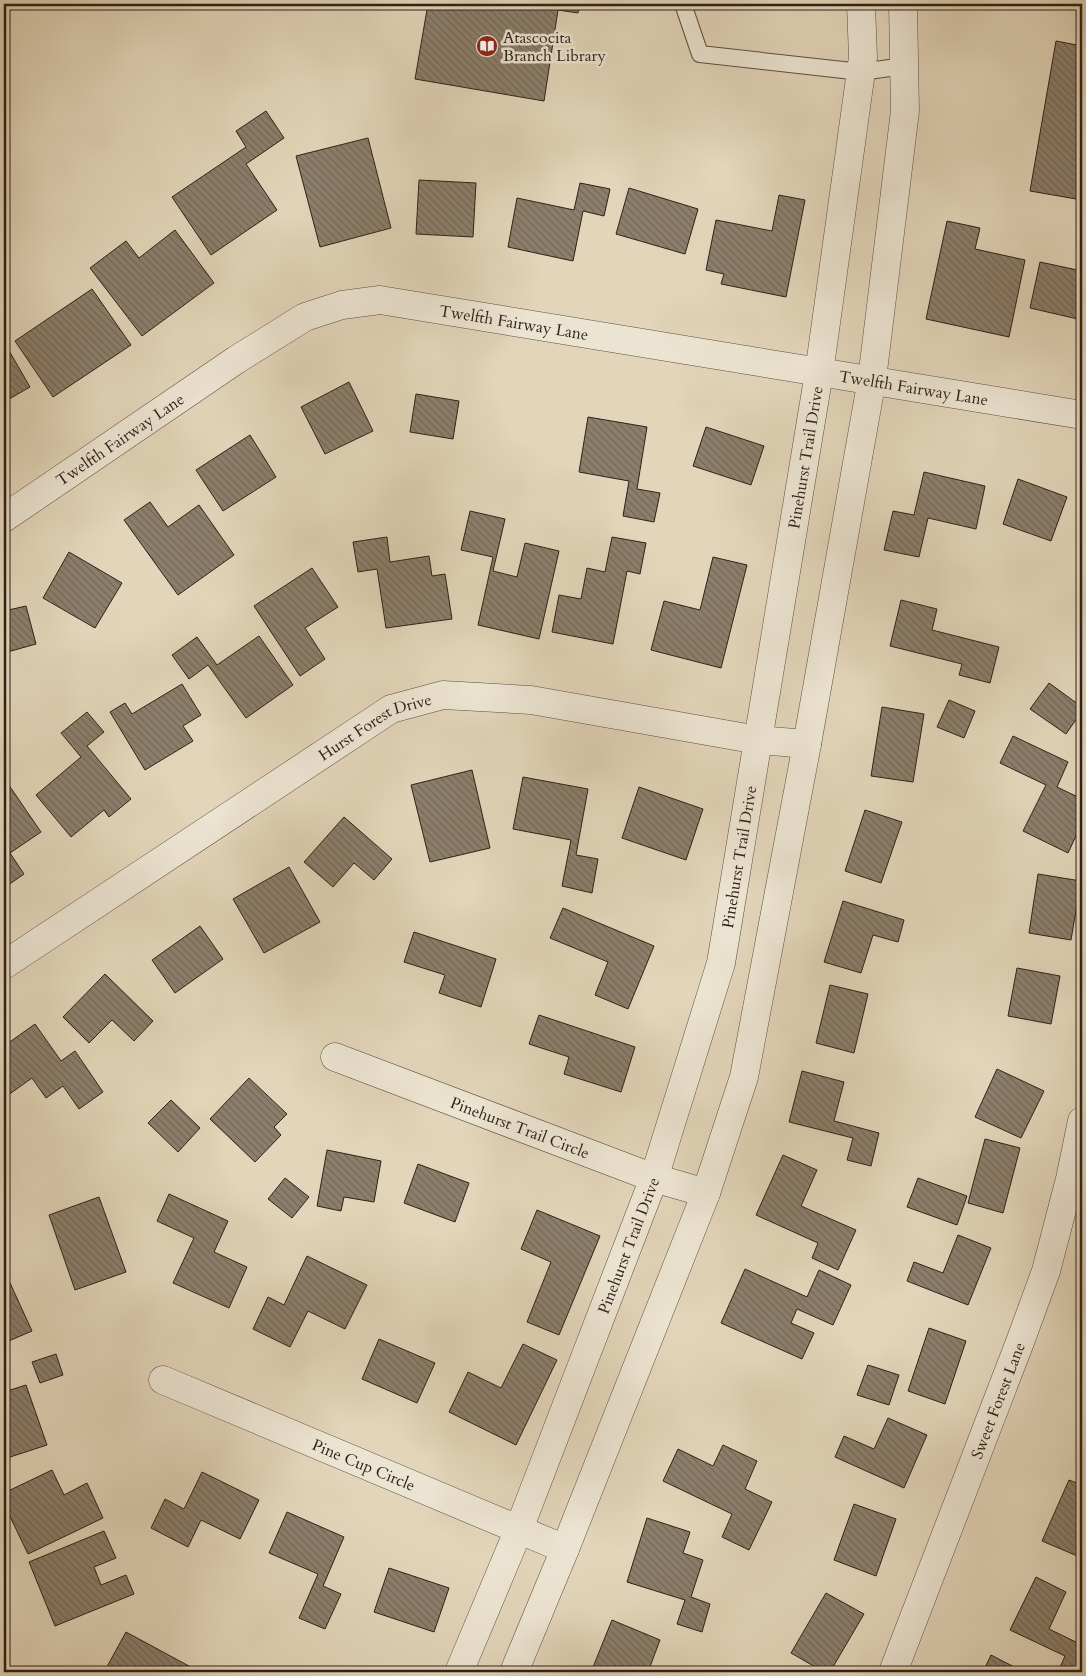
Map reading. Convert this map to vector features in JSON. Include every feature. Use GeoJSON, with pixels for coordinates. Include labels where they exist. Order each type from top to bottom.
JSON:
{"type":"FeatureCollection","features":[{"type":"Feature","properties":{"kind":"street","name":"Pinehurst Trail Drive"},"geometry":{"type":"LineString","coordinates":[[460,1672],[519,1530],[654,1178],[721,963],[819,373],[863,57],[861,4]]}},
{"type":"Feature","properties":{"kind":"street"},"geometry":{"type":"LineString","coordinates":[[514,1672],[565,1549],[706,1193],[744,1077],[807,744],[872,379],[905,112],[903,4]]}},
{"type":"Feature","properties":{"kind":"street","name":"Twelfth Fairway Lane"},"geometry":{"type":"LineString","coordinates":[[4,518],[236,360],[305,317],[342,305],[380,300],[819,373],[872,379],[1082,415]]}},
{"type":"Feature","properties":{"kind":"street","name":"Hurst Forest Drive"},"geometry":{"type":"LineString","coordinates":[[4,965],[391,709],[443,695],[531,700],[758,740],[807,744]]}},
{"type":"Feature","properties":{"kind":"street","name":"Pinehurst Trail Circle"},"geometry":{"type":"LineString","coordinates":[[336,1056],[654,1178],[706,1193]]}},
{"type":"Feature","properties":{"kind":"street","name":"Sweet Forest Lane"},"geometry":{"type":"LineString","coordinates":[[893,1672],[1046,1271],[1070,1179],[1082,1121]]}},
{"type":"Feature","properties":{"kind":"street","name":"Pine Cup Circle"},"geometry":{"type":"LineString","coordinates":[[163,1380],[565,1549]]}},
{"type":"Feature","properties":{"kind":"lane"},"geometry":{"type":"LineString","coordinates":[[683,4],[700,54],[861,72],[904,66]]}},
{"type":"Feature","properties":{"kind":"building","name":"Atascocita Branch Library"},"geometry":{"type":"Polygon","coordinates":[[[428,4],[580,4],[578,13],[558,10],[544,101],[415,79],[428,4]]]}},
{"type":"Feature","properties":{"kind":"building"},"geometry":{"type":"Polygon","coordinates":[[[1056,41],[1082,46],[1082,200],[1030,191],[1056,41]]]}},
{"type":"Feature","properties":{"kind":"building"},"geometry":{"type":"Polygon","coordinates":[[[266,111],[284,138],[246,164],[277,210],[211,255],[172,197],[246,147],[236,131],[266,111]]]}},
{"type":"Feature","properties":{"kind":"building"},"geometry":{"type":"Polygon","coordinates":[[[368,138],[391,228],[320,247],[296,156],[368,138]]]}},
{"type":"Feature","properties":{"kind":"building"},"geometry":{"type":"Polygon","coordinates":[[[419,180],[476,183],[473,237],[416,234],[419,180]]]}},
{"type":"Feature","properties":{"kind":"building"},"geometry":{"type":"Polygon","coordinates":[[[580,183],[610,189],[604,216],[583,211],[573,261],[508,247],[517,198],[574,210],[580,183]]]}},
{"type":"Feature","properties":{"kind":"building"},"geometry":{"type":"Polygon","coordinates":[[[629,188],[698,209],[685,254],[616,234],[629,188]]]}},
{"type":"Feature","properties":{"kind":"building"},"geometry":{"type":"Polygon","coordinates":[[[779,195],[805,200],[786,297],[721,284],[724,274],[706,270],[716,220],[772,231],[779,195]]]}},
{"type":"Feature","properties":{"kind":"building"},"geometry":{"type":"Polygon","coordinates":[[[947,221],[980,228],[975,249],[1025,260],[1009,337],[926,319],[947,221]]]}},
{"type":"Feature","properties":{"kind":"building"},"geometry":{"type":"Polygon","coordinates":[[[175,230],[214,283],[142,336],[90,268],[126,241],[139,258],[175,230]]]}},
{"type":"Feature","properties":{"kind":"building"},"geometry":{"type":"Polygon","coordinates":[[[1040,262],[1082,271],[1082,320],[1030,308],[1040,262]]]}},
{"type":"Feature","properties":{"kind":"building"},"geometry":{"type":"Polygon","coordinates":[[[92,289],[131,345],[53,397],[15,341],[92,289]]]}},
{"type":"Feature","properties":{"kind":"building"},"geometry":{"type":"Polygon","coordinates":[[[4,342],[30,387],[4,402],[4,342]]]}},
{"type":"Feature","properties":{"kind":"building"},"geometry":{"type":"Polygon","coordinates":[[[349,382],[373,431],[325,454],[301,407],[349,382]]]}},
{"type":"Feature","properties":{"kind":"building"},"geometry":{"type":"Polygon","coordinates":[[[416,394],[459,401],[453,439],[410,432],[416,394]]]}},
{"type":"Feature","properties":{"kind":"building"},"geometry":{"type":"Polygon","coordinates":[[[588,417],[647,427],[637,489],[660,493],[654,522],[623,516],[629,481],[579,472],[588,417]]]}},
{"type":"Feature","properties":{"kind":"building"},"geometry":{"type":"Polygon","coordinates":[[[706,427],[764,446],[751,485],[693,466],[706,427]]]}},
{"type":"Feature","properties":{"kind":"building"},"geometry":{"type":"Polygon","coordinates":[[[250,435],[276,477],[223,511],[196,470],[250,435]]]}},
{"type":"Feature","properties":{"kind":"building"},"geometry":{"type":"Polygon","coordinates":[[[924,472],[985,486],[976,529],[928,518],[919,557],[884,550],[893,511],[914,515],[924,472]]]}},
{"type":"Feature","properties":{"kind":"building"},"geometry":{"type":"Polygon","coordinates":[[[1018,479],[1067,497],[1051,541],[1003,524],[1018,479]]]}},
{"type":"Feature","properties":{"kind":"building"},"geometry":{"type":"Polygon","coordinates":[[[150,502],[168,527],[199,505],[234,555],[178,595],[124,520],[150,502]]]}},
{"type":"Feature","properties":{"kind":"building"},"geometry":{"type":"Polygon","coordinates":[[[470,511],[505,519],[493,571],[517,577],[525,543],[559,551],[539,639],[478,625],[493,557],[461,550],[470,511]]]}},
{"type":"Feature","properties":{"kind":"building"},"geometry":{"type":"Polygon","coordinates":[[[387,537],[390,562],[429,556],[432,576],[445,574],[452,619],[386,628],[377,569],[358,572],[353,542],[387,537]]]}},
{"type":"Feature","properties":{"kind":"building"},"geometry":{"type":"Polygon","coordinates":[[[612,537],[646,543],[640,574],[627,571],[613,644],[552,632],[559,595],[581,599],[587,568],[605,572],[612,537]]]}},
{"type":"Feature","properties":{"kind":"building"},"geometry":{"type":"Polygon","coordinates":[[[69,552],[122,583],[95,628],[43,598],[69,552]]]}},
{"type":"Feature","properties":{"kind":"building"},"geometry":{"type":"Polygon","coordinates":[[[713,557],[747,565],[721,668],[651,650],[664,601],[700,610],[713,557]]]}},
{"type":"Feature","properties":{"kind":"building"},"geometry":{"type":"Polygon","coordinates":[[[312,568],[338,607],[305,628],[325,659],[300,676],[254,606],[312,568]]]}},
{"type":"Feature","properties":{"kind":"building"},"geometry":{"type":"Polygon","coordinates":[[[901,600],[937,609],[932,630],[999,647],[990,683],[959,675],[962,664],[890,646],[901,600]]]}},
{"type":"Feature","properties":{"kind":"building"},"geometry":{"type":"Polygon","coordinates":[[[26,606],[36,644],[4,653],[4,611],[26,606]]]}},
{"type":"Feature","properties":{"kind":"building"},"geometry":{"type":"Polygon","coordinates":[[[259,636],[293,685],[246,718],[208,665],[189,679],[172,655],[197,637],[217,665],[259,636]]]}},
{"type":"Feature","properties":{"kind":"building"},"geometry":{"type":"Polygon","coordinates":[[[1049,683],[1082,707],[1082,711],[1066,734],[1030,709],[1049,683]]]}},
{"type":"Feature","properties":{"kind":"building"},"geometry":{"type":"Polygon","coordinates":[[[182,684],[201,715],[183,726],[193,741],[145,770],[110,712],[125,703],[132,714],[182,684]]]}},
{"type":"Feature","properties":{"kind":"building"},"geometry":{"type":"Polygon","coordinates":[[[949,700],[975,711],[964,738],[937,727],[949,700]]]}},
{"type":"Feature","properties":{"kind":"building"},"geometry":{"type":"Polygon","coordinates":[[[882,707],[924,714],[913,782],[871,776],[882,707]]]}},
{"type":"Feature","properties":{"kind":"building"},"geometry":{"type":"Polygon","coordinates":[[[87,712],[104,732],[87,746],[131,799],[109,817],[104,810],[71,837],[36,795],[81,757],[61,733],[87,712]]]}},
{"type":"Feature","properties":{"kind":"building"},"geometry":{"type":"Polygon","coordinates":[[[1013,736],[1068,762],[1057,787],[1082,799],[1082,823],[1068,853],[1023,831],[1046,785],[1000,763],[1013,736]]]}},
{"type":"Feature","properties":{"kind":"building"},"geometry":{"type":"Polygon","coordinates":[[[472,770],[490,848],[430,862],[411,785],[472,770]]]}},
{"type":"Feature","properties":{"kind":"building"},"geometry":{"type":"Polygon","coordinates":[[[523,777],[588,789],[576,855],[598,859],[592,893],[562,886],[571,840],[513,829],[523,777]]]}},
{"type":"Feature","properties":{"kind":"building"},"geometry":{"type":"Polygon","coordinates":[[[4,778],[41,832],[10,853],[24,874],[4,888],[4,778]]]}},
{"type":"Feature","properties":{"kind":"building"},"geometry":{"type":"Polygon","coordinates":[[[639,787],[703,809],[686,860],[622,838],[639,787]]]}},
{"type":"Feature","properties":{"kind":"building"},"geometry":{"type":"Polygon","coordinates":[[[865,810],[902,822],[881,883],[845,871],[865,810]]]}},
{"type":"Feature","properties":{"kind":"building"},"geometry":{"type":"Polygon","coordinates":[[[344,817],[392,859],[374,880],[354,863],[333,887],[304,862],[344,817]]]}},
{"type":"Feature","properties":{"kind":"building"},"geometry":{"type":"Polygon","coordinates":[[[289,867],[320,922],[264,953],[233,899],[289,867]]]}},
{"type":"Feature","properties":{"kind":"building"},"geometry":{"type":"Polygon","coordinates":[[[1038,874],[1081,881],[1071,940],[1029,933],[1038,874]]]}},
{"type":"Feature","properties":{"kind":"building"},"geometry":{"type":"Polygon","coordinates":[[[843,901],[904,920],[898,942],[873,935],[861,973],[824,962],[843,901]]]}},
{"type":"Feature","properties":{"kind":"building"},"geometry":{"type":"Polygon","coordinates":[[[563,908],[654,946],[628,1009],[595,995],[608,962],[550,938],[563,908]]]}},
{"type":"Feature","properties":{"kind":"building"},"geometry":{"type":"Polygon","coordinates":[[[200,926],[223,959],[175,993],[152,960],[200,926]]]}},
{"type":"Feature","properties":{"kind":"building"},"geometry":{"type":"Polygon","coordinates":[[[414,932],[496,959],[481,1007],[439,993],[445,975],[404,962],[414,932]]]}},
{"type":"Feature","properties":{"kind":"building"},"geometry":{"type":"Polygon","coordinates":[[[1017,968],[1060,976],[1051,1024],[1008,1016],[1017,968]]]}},
{"type":"Feature","properties":{"kind":"building"},"geometry":{"type":"Polygon","coordinates":[[[105,974],[153,1021],[134,1041],[112,1020],[89,1043],[63,1017],[105,974]]]}},
{"type":"Feature","properties":{"kind":"building"},"geometry":{"type":"Polygon","coordinates":[[[830,985],[868,994],[854,1053],[816,1043],[830,985]]]}},
{"type":"Feature","properties":{"kind":"building"},"geometry":{"type":"Polygon","coordinates":[[[539,1015],[635,1047],[621,1092],[564,1074],[569,1057],[529,1044],[539,1015]]]}},
{"type":"Feature","properties":{"kind":"building"},"geometry":{"type":"Polygon","coordinates":[[[35,1024],[61,1061],[75,1051],[103,1092],[79,1109],[63,1086],[46,1098],[32,1078],[4,1098],[4,1046],[35,1024]]]}},
{"type":"Feature","properties":{"kind":"building"},"geometry":{"type":"Polygon","coordinates":[[[997,1069],[1044,1091],[1021,1138],[975,1117],[997,1069]]]}},
{"type":"Feature","properties":{"kind":"building"},"geometry":{"type":"Polygon","coordinates":[[[802,1071],[844,1082],[834,1121],[879,1133],[871,1166],[847,1160],[853,1138],[789,1122],[802,1071]]]}},
{"type":"Feature","properties":{"kind":"building"},"geometry":{"type":"Polygon","coordinates":[[[249,1078],[287,1114],[274,1127],[281,1135],[255,1162],[210,1119],[249,1078]]]}},
{"type":"Feature","properties":{"kind":"building"},"geometry":{"type":"Polygon","coordinates":[[[171,1100],[200,1128],[178,1152],[148,1123],[171,1100]]]}},
{"type":"Feature","properties":{"kind":"building"},"geometry":{"type":"Polygon","coordinates":[[[985,1139],[1020,1148],[1003,1213],[968,1203],[985,1139]]]}},
{"type":"Feature","properties":{"kind":"building"},"geometry":{"type":"Polygon","coordinates":[[[327,1150],[381,1161],[374,1202],[344,1197],[341,1211],[317,1206],[327,1150]]]}},
{"type":"Feature","properties":{"kind":"building"},"geometry":{"type":"Polygon","coordinates":[[[783,1155],[817,1170],[801,1206],[856,1230],[838,1270],[812,1258],[818,1243],[756,1215],[783,1155]]]}},
{"type":"Feature","properties":{"kind":"building"},"geometry":{"type":"Polygon","coordinates":[[[418,1164],[469,1183],[455,1222],[404,1203],[418,1164]]]}},
{"type":"Feature","properties":{"kind":"building"},"geometry":{"type":"Polygon","coordinates":[[[285,1178],[309,1197],[292,1218],[268,1199],[285,1178]]]}},
{"type":"Feature","properties":{"kind":"building"},"geometry":{"type":"Polygon","coordinates":[[[918,1178],[967,1196],[957,1225],[907,1207],[918,1178]]]}},
{"type":"Feature","properties":{"kind":"building"},"geometry":{"type":"Polygon","coordinates":[[[169,1194],[228,1221],[214,1252],[247,1267],[229,1308],[173,1283],[194,1238],[157,1221],[169,1194]]]}},
{"type":"Feature","properties":{"kind":"building"},"geometry":{"type":"Polygon","coordinates":[[[99,1197],[126,1272],[75,1290],[49,1215],[99,1197]]]}},
{"type":"Feature","properties":{"kind":"building"},"geometry":{"type":"Polygon","coordinates":[[[537,1210],[600,1236],[559,1335],[527,1322],[551,1262],[521,1249],[537,1210]]]}},
{"type":"Feature","properties":{"kind":"building"},"geometry":{"type":"Polygon","coordinates":[[[958,1235],[991,1248],[968,1305],[907,1281],[914,1262],[943,1273],[958,1235]]]}},
{"type":"Feature","properties":{"kind":"building"},"geometry":{"type":"Polygon","coordinates":[[[307,1256],[367,1285],[345,1329],[308,1311],[290,1347],[253,1329],[268,1297],[284,1305],[307,1256]]]}},
{"type":"Feature","properties":{"kind":"building"},"geometry":{"type":"Polygon","coordinates":[[[745,1269],[807,1297],[819,1270],[851,1285],[833,1325],[797,1309],[791,1323],[814,1333],[802,1359],[721,1323],[745,1269]]]}},
{"type":"Feature","properties":{"kind":"building"},"geometry":{"type":"Polygon","coordinates":[[[4,1272],[32,1331],[4,1343],[4,1272]]]}},
{"type":"Feature","properties":{"kind":"building"},"geometry":{"type":"Polygon","coordinates":[[[929,1328],[966,1341],[945,1404],[908,1391],[929,1328]]]}},
{"type":"Feature","properties":{"kind":"building"},"geometry":{"type":"Polygon","coordinates":[[[379,1339],[435,1363],[417,1403],[362,1379],[379,1339]]]}},
{"type":"Feature","properties":{"kind":"building"},"geometry":{"type":"Polygon","coordinates":[[[523,1344],[557,1360],[516,1445],[449,1412],[468,1372],[501,1388],[523,1344]]]}},
{"type":"Feature","properties":{"kind":"building"},"geometry":{"type":"Polygon","coordinates":[[[56,1354],[63,1375],[40,1383],[32,1362],[56,1354]]]}},
{"type":"Feature","properties":{"kind":"building"},"geometry":{"type":"Polygon","coordinates":[[[868,1365],[899,1375],[889,1405],[857,1395],[868,1365]]]}},
{"type":"Feature","properties":{"kind":"building"},"geometry":{"type":"Polygon","coordinates":[[[26,1385],[47,1445],[4,1459],[4,1392],[26,1385]]]}},
{"type":"Feature","properties":{"kind":"building"},"geometry":{"type":"Polygon","coordinates":[[[888,1418],[927,1435],[904,1488],[835,1457],[844,1436],[874,1449],[888,1418]]]}},
{"type":"Feature","properties":{"kind":"building"},"geometry":{"type":"Polygon","coordinates":[[[723,1445],[757,1461],[745,1489],[772,1502],[749,1550],[722,1537],[732,1514],[663,1481],[678,1449],[713,1466],[723,1445]]]}},
{"type":"Feature","properties":{"kind":"building"},"geometry":{"type":"Polygon","coordinates":[[[52,1470],[64,1495],[87,1483],[103,1518],[28,1554],[4,1504],[4,1493],[52,1470]]]}},
{"type":"Feature","properties":{"kind":"building"},"geometry":{"type":"Polygon","coordinates":[[[202,1472],[259,1500],[240,1539],[201,1520],[188,1547],[151,1528],[165,1499],[184,1509],[202,1472]]]}},
{"type":"Feature","properties":{"kind":"building"},"geometry":{"type":"Polygon","coordinates":[[[1069,1480],[1082,1485],[1082,1558],[1042,1541],[1069,1480]]]}},
{"type":"Feature","properties":{"kind":"building"},"geometry":{"type":"Polygon","coordinates":[[[854,1504],[896,1519],[876,1576],[834,1560],[854,1504]]]}},
{"type":"Feature","properties":{"kind":"building"},"geometry":{"type":"Polygon","coordinates":[[[287,1512],[344,1537],[323,1586],[341,1594],[325,1629],[299,1618],[318,1574],[269,1553],[287,1512]]]}},
{"type":"Feature","properties":{"kind":"building"},"geometry":{"type":"Polygon","coordinates":[[[647,1518],[690,1532],[683,1553],[703,1560],[691,1597],[710,1604],[702,1632],[677,1624],[685,1600],[627,1582],[647,1518]]]}},
{"type":"Feature","properties":{"kind":"building"},"geometry":{"type":"Polygon","coordinates":[[[104,1531],[116,1558],[94,1567],[101,1585],[126,1575],[134,1594],[55,1626],[29,1562],[104,1531]]]}},
{"type":"Feature","properties":{"kind":"building"},"geometry":{"type":"Polygon","coordinates":[[[389,1568],[449,1588],[434,1632],[374,1612],[389,1568]]]}},
{"type":"Feature","properties":{"kind":"building"},"geometry":{"type":"Polygon","coordinates":[[[1036,1577],[1066,1592],[1049,1629],[1082,1645],[1082,1672],[1058,1672],[1065,1656],[1010,1630],[1036,1577]]]}},
{"type":"Feature","properties":{"kind":"building"},"geometry":{"type":"Polygon","coordinates":[[[826,1593],[864,1614],[830,1672],[824,1672],[791,1653],[826,1593]]]}},
{"type":"Feature","properties":{"kind":"building"},"geometry":{"type":"Polygon","coordinates":[[[612,1620],[660,1640],[648,1672],[591,1672],[612,1620]]]}},
{"type":"Feature","properties":{"kind":"building"},"geometry":{"type":"Polygon","coordinates":[[[126,1632],[200,1672],[104,1672],[126,1632]]]}},
{"type":"Feature","properties":{"kind":"building"},"geometry":{"type":"Polygon","coordinates":[[[991,1655],[1024,1672],[983,1672],[991,1655]]]}},
{"type":"Feature","properties":{"kind":"place","name":"Atascocita Branch Library"},"geometry":{"type":"Point","coordinates":[487,46]}}]}
